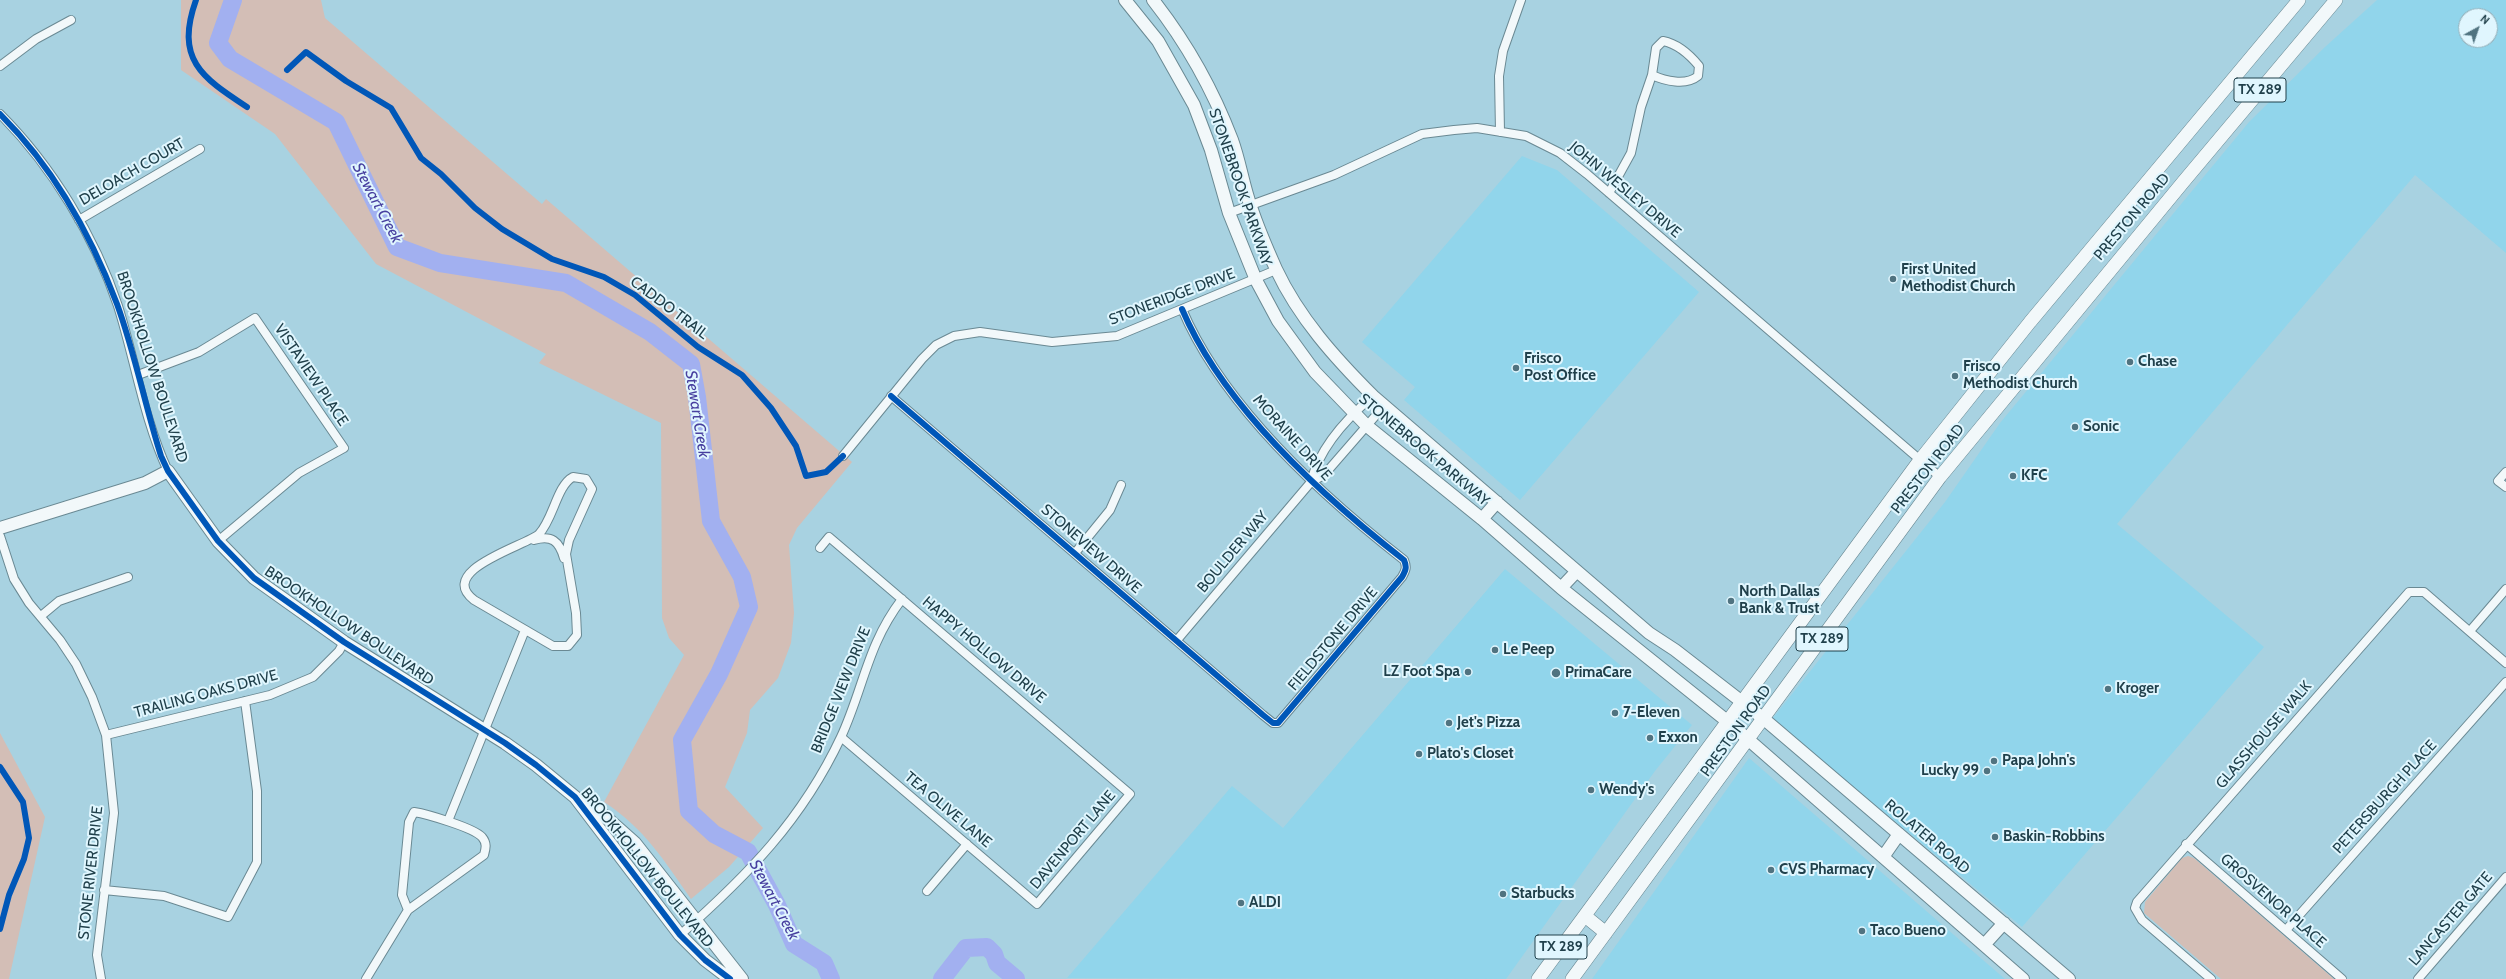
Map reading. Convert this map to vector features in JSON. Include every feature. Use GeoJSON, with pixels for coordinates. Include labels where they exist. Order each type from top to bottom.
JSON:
{"type":"FeatureCollection","features":[{"type":"Feature","properties":{"kind":"main road","name":"STONEBROOK PARKWAY"},"geometry":{"type":"LineString","coordinates":[[1125,0],[1158,41],[1194,105],[1211,150],[1229,213],[1256,280],[1278,321],[1314,372],[1367,426],[1482,520],[1561,588],[1727,721],[1748,740]]}},
{"type":"Feature","properties":{"kind":"main road","name":"STONEBROOK PARKWAY"},"geometry":{"type":"LineString","coordinates":[[1154,0],[1184,43],[1213,96],[1232,140],[1250,207],[1276,270],[1296,305],[1335,359],[1384,406],[1650,633],[1675,650],[1764,719]]}},
{"type":"Feature","properties":{"kind":"main road","name":"PRESTON ROAD"},"geometry":{"type":"LineString","coordinates":[[1538,979],[1741,701],[1920,460],[2030,322],[2299,0]]}},
{"type":"Feature","properties":{"kind":"main road","name":"PRESTON ROAD"},"geometry":{"type":"LineString","coordinates":[[1572,979],[1940,477],[2179,187],[2336,0]]}},
{"type":"Feature","properties":{"kind":"main road"},"geometry":{"type":"LineString","coordinates":[[1158,41],[1175,29]]}},
{"type":"Feature","properties":{"kind":"main road"},"geometry":{"type":"LineString","coordinates":[[1166,56],[1184,43]]}},
{"type":"Feature","properties":{"kind":"main road"},"geometry":{"type":"LineString","coordinates":[[0,528],[145,482],[168,471]]}},
{"type":"Feature","properties":{"kind":"main road","name":"BROOKHOLLOW BOULEVARD"},"geometry":{"type":"LineString","coordinates":[[168,471],[218,542],[254,578],[344,642],[485,730],[536,765],[575,797],[680,935],[705,960],[730,979]]}},
{"type":"Feature","properties":{"kind":"main road"},"geometry":{"type":"LineString","coordinates":[[1482,520],[1496,502]]}},
{"type":"Feature","properties":{"kind":"main road"},"geometry":{"type":"LineString","coordinates":[[1561,588],[1577,571]]}},
{"type":"Feature","properties":{"kind":"main road","name":"ROLATER ROAD"},"geometry":{"type":"LineString","coordinates":[[1764,719],[2069,979]]}},
{"type":"Feature","properties":{"kind":"main road"},"geometry":{"type":"LineString","coordinates":[[1748,740],[2023,979]]}},
{"type":"Feature","properties":{"kind":"main road","name":"BROOKHOLLOW BOULEVARD"},"geometry":{"type":"LineString","coordinates":[[575,797],[590,803],[635,843],[742,979]]}},
{"type":"Feature","properties":{"kind":"main road"},"geometry":{"type":"LineString","coordinates":[[1883,857],[1899,834]]}},
{"type":"Feature","properties":{"kind":"main road"},"geometry":{"type":"LineString","coordinates":[[1585,916],[1606,933]]}},
{"type":"Feature","properties":{"kind":"main road"},"geometry":{"type":"LineString","coordinates":[[1984,945],[2004,923]]}},
{"type":"Feature","properties":{"kind":"street"},"geometry":{"type":"LineString","coordinates":[[1500,132],[1499,76],[1503,51],[1521,0]]}},
{"type":"Feature","properties":{"kind":"street"},"geometry":{"type":"LineString","coordinates":[[0,66],[36,39],[70,20]]}},
{"type":"Feature","properties":{"kind":"street"},"geometry":{"type":"LineString","coordinates":[[1609,193],[1631,153],[1652,75],[1656,48],[1663,41],[1672,43],[1680,48],[1699,66],[1698,76],[1693,80],[1685,82],[1660,79],[1652,75]]}},
{"type":"Feature","properties":{"kind":"street","name":"BROOKHOLLOW BOULEVARD"},"geometry":{"type":"LineString","coordinates":[[0,114],[14,128],[54,182],[78,220],[117,305],[157,444],[168,471]]}},
{"type":"Feature","properties":{"kind":"street","name":"JOHN WESLEY DRIVE"},"geometry":{"type":"LineString","coordinates":[[1229,213],[1250,207],[1334,175],[1422,134],[1477,128],[1526,136],[1545,144],[1582,170],[1940,477]]}},
{"type":"Feature","properties":{"kind":"street","name":"DELOACH COURT"},"geometry":{"type":"LineString","coordinates":[[78,220],[200,149]]}},
{"type":"Feature","properties":{"kind":"street","name":"STONERIDGE DRIVE"},"geometry":{"type":"LineString","coordinates":[[843,456],[891,396],[936,345],[954,336],[980,332],[1052,342],[1091,340],[1117,336],[1256,280],[1276,270]]}},
{"type":"Feature","properties":{"kind":"street","name":"MORAINE DRIVE"},"geometry":{"type":"LineString","coordinates":[[1182,309],[1191,331],[1218,373],[1252,416],[1311,482],[1404,560],[1406,565]]}},
{"type":"Feature","properties":{"kind":"street","name":"VISTAVIEW PLACE"},"geometry":{"type":"LineString","coordinates":[[138,375],[199,352],[255,318],[344,448],[299,473],[218,542]]}},
{"type":"Feature","properties":{"kind":"street","name":"STONEVIEW DRIVE"},"geometry":{"type":"LineString","coordinates":[[891,396],[1273,723]]}},
{"type":"Feature","properties":{"kind":"street","name":"BOULDER WAY"},"geometry":{"type":"LineString","coordinates":[[1311,482],[1315,464],[1354,413],[1373,396]]}},
{"type":"Feature","properties":{"kind":"street","name":"BOULDER WAY"},"geometry":{"type":"LineString","coordinates":[[1177,640],[1311,482],[1324,475],[1384,406]]}},
{"type":"Feature","properties":{"kind":"street"},"geometry":{"type":"LineString","coordinates":[[2506,472],[2498,481],[2506,487]]}},
{"type":"Feature","properties":{"kind":"street"},"geometry":{"type":"LineString","coordinates":[[575,476],[584,478],[590,484],[591,493],[568,543],[566,554],[567,566],[576,613],[578,635],[568,646],[553,646],[474,600],[468,595],[466,584],[469,575],[488,560],[534,538],[543,529],[568,480],[575,476]]}},
{"type":"Feature","properties":{"kind":"street"},"geometry":{"type":"LineString","coordinates":[[1076,553],[1110,510],[1121,486]]}},
{"type":"Feature","properties":{"kind":"street","name":"STONE RIVER DRIVE"},"geometry":{"type":"LineString","coordinates":[[0,536],[14,579],[29,603],[41,616],[76,664],[92,697],[106,735],[114,813],[96,955],[100,979]]}},
{"type":"Feature","properties":{"kind":"street"},"geometry":{"type":"LineString","coordinates":[[523,543],[545,537],[555,540],[560,545],[567,566]]}},
{"type":"Feature","properties":{"kind":"street","name":"HAPPY HOLLOW DRIVE"},"geometry":{"type":"LineString","coordinates":[[820,548],[829,537],[1130,794]]}},
{"type":"Feature","properties":{"kind":"street","name":"FIELDSTONE DRIVE"},"geometry":{"type":"LineString","coordinates":[[1273,723],[1278,723],[1402,577],[1406,570],[1406,565]]}},
{"type":"Feature","properties":{"kind":"street"},"geometry":{"type":"LineString","coordinates":[[41,616],[59,601],[128,577]]}},
{"type":"Feature","properties":{"kind":"street"},"geometry":{"type":"LineString","coordinates":[[2506,589],[2470,631],[2506,663]]}},
{"type":"Feature","properties":{"kind":"street","name":"GLASSHOUSE WALK"},"geometry":{"type":"LineString","coordinates":[[2211,979],[2137,914],[2135,908],[2140,896],[2409,592],[2424,592],[2470,631]]}},
{"type":"Feature","properties":{"kind":"street","name":"BRIDGE VIEW DRIVE"},"geometry":{"type":"LineString","coordinates":[[680,935],[715,904],[791,823],[816,783],[841,737],[874,643],[886,620],[902,599]]}},
{"type":"Feature","properties":{"kind":"street"},"geometry":{"type":"LineString","coordinates":[[448,821],[525,630]]}},
{"type":"Feature","properties":{"kind":"street","name":"TRAILING OAKS DRIVE"},"geometry":{"type":"LineString","coordinates":[[106,735],[270,695],[313,677],[339,651],[344,642]]}},
{"type":"Feature","properties":{"kind":"street","name":"PETERSBURGH PLACE"},"geometry":{"type":"LineString","coordinates":[[2286,930],[2506,682]]}},
{"type":"Feature","properties":{"kind":"street"},"geometry":{"type":"LineString","coordinates":[[104,890],[164,896],[228,917],[257,862],[257,791],[245,701]]}},
{"type":"Feature","properties":{"kind":"street","name":"TEA OLIVE LANE"},"geometry":{"type":"LineString","coordinates":[[841,737],[1036,904]]}},
{"type":"Feature","properties":{"kind":"street","name":"DAVENPORT LANE"},"geometry":{"type":"LineString","coordinates":[[1036,904],[1130,794]]}},
{"type":"Feature","properties":{"kind":"street"},"geometry":{"type":"LineString","coordinates":[[366,979],[408,910],[422,903],[484,855],[486,845],[481,836],[448,821],[414,812],[410,822],[402,895],[408,910]]}},
{"type":"Feature","properties":{"kind":"street"},"geometry":{"type":"LineString","coordinates":[[926,891],[967,844]]}},
{"type":"Feature","properties":{"kind":"street","name":"GROSVENOR PLACE"},"geometry":{"type":"LineString","coordinates":[[2186,844],[2342,979]]}},
{"type":"Feature","properties":{"kind":"street","name":"LANCASTER GATE"},"geometry":{"type":"LineString","coordinates":[[2418,979],[2506,877]]}},
{"type":"Feature","properties":{"kind":"shaded area"},"geometry":{"type":"Polygon","coordinates":[[[181,0],[321,0],[325,18],[542,204],[546,199],[852,462],[797,528],[789,545],[794,613],[791,643],[778,678],[750,710],[747,733],[725,787],[763,828],[729,867],[691,899],[662,858],[642,834],[618,812],[604,802],[684,655],[669,638],[662,618],[661,423],[539,363],[546,354],[376,264],[275,134],[181,70],[181,0]]]}},
{"type":"Feature","properties":{"kind":"shaded area"},"geometry":{"type":"Polygon","coordinates":[[[2377,0],[2506,0],[2506,253],[2415,175],[2117,524],[2264,647],[2022,927],[1772,719],[1945,502],[2000,423],[2249,122],[2325,47],[2377,0]]]}},
{"type":"Feature","properties":{"kind":"shaded area"},"geometry":{"type":"Polygon","coordinates":[[[1522,156],[1557,170],[1699,292],[1520,500],[1404,400],[1415,387],[1362,342],[1522,156]]]}},
{"type":"Feature","properties":{"kind":"shaded area"},"geometry":{"type":"Polygon","coordinates":[[[1505,569],[1692,725],[1655,771],[1506,979],[1067,978],[1232,786],[1283,828],[1505,569]]]}},
{"type":"Feature","properties":{"kind":"shaded area"},"geometry":{"type":"Polygon","coordinates":[[[0,733],[45,817],[9,979],[0,979],[0,733]]]}},
{"type":"Feature","properties":{"kind":"shaded area"},"geometry":{"type":"Polygon","coordinates":[[[1749,758],[2005,979],[1592,979],[1749,758]]]}},
{"type":"Feature","properties":{"kind":"shaded area"},"geometry":{"type":"Polygon","coordinates":[[[2188,856],[2194,858],[2334,979],[2221,979],[2144,913],[2145,902],[2182,858],[2188,856]]]}},
{"type":"Feature","properties":{"kind":"waterway","name":"Stewart Creek"},"geometry":{"type":"LineString","coordinates":[[233,0],[218,43],[230,59],[336,122],[397,247],[440,263],[566,283],[650,332],[691,364],[697,397],[711,521],[742,577],[749,607],[719,674],[682,740],[689,811],[714,834],[748,852],[777,905],[794,944],[824,963],[831,979]]}},
{"type":"Feature","properties":{"kind":"waterway","name":"Stewart Creek"},"geometry":{"type":"LineString","coordinates":[[942,979],[966,948],[987,947],[994,954],[997,963],[1016,979]]}},
{"type":"Feature","properties":{"kind":"cycle path"},"geometry":{"type":"LineString","coordinates":[[196,0],[190,20],[189,37],[191,52],[196,64],[205,76],[247,107]]}},
{"type":"Feature","properties":{"kind":"cycle path","name":"CADDO TRAIL"},"geometry":{"type":"LineString","coordinates":[[287,70],[306,52],[346,81],[391,108],[421,158],[441,174],[475,208],[502,229],[552,259],[604,277],[635,295],[698,347],[742,375],[771,408],[796,446],[806,476],[826,472],[843,456]]}},
{"type":"Feature","properties":{"kind":"cycle path"},"geometry":{"type":"LineString","coordinates":[[0,114],[37,156],[69,203],[83,228],[107,278],[117,304],[135,360],[161,456],[168,471],[218,541],[254,578],[344,642],[505,743],[536,765],[575,797],[680,935],[705,960],[730,979]]}},
{"type":"Feature","properties":{"kind":"cycle path"},"geometry":{"type":"LineString","coordinates":[[891,396],[1263,715],[1273,723],[1278,723],[1402,577],[1406,565],[1404,560],[1340,507],[1309,478],[1278,447],[1249,414],[1222,380],[1200,345],[1182,309]]}},
{"type":"Feature","properties":{"kind":"cycle path"},"geometry":{"type":"LineString","coordinates":[[0,767],[23,802],[29,838],[24,859],[9,895],[0,929]]}},
{"type":"Feature","properties":{"kind":"place","name":"First United Methodist Church"},"geometry":{"type":"Point","coordinates":[1893,279]}},
{"type":"Feature","properties":{"kind":"place","name":"Chase"},"geometry":{"type":"Point","coordinates":[2130,362]}},
{"type":"Feature","properties":{"kind":"place","name":"Frisco Post Office"},"geometry":{"type":"Point","coordinates":[1516,368]}},
{"type":"Feature","properties":{"kind":"place","name":"Frisco Methodist Church"},"geometry":{"type":"Point","coordinates":[1955,376]}},
{"type":"Feature","properties":{"kind":"place","name":"Sonic"},"geometry":{"type":"Point","coordinates":[2075,427]}},
{"type":"Feature","properties":{"kind":"place","name":"KFC"},"geometry":{"type":"Point","coordinates":[2013,476]}},
{"type":"Feature","properties":{"kind":"place","name":"North Dallas Bank & Trust"},"geometry":{"type":"Point","coordinates":[1731,601]}},
{"type":"Feature","properties":{"kind":"place","name":"Le Peep"},"geometry":{"type":"Point","coordinates":[1495,650]}},
{"type":"Feature","properties":{"kind":"place","name":"LZ Foot Spa"},"geometry":{"type":"Point","coordinates":[1468,672]}},
{"type":"Feature","properties":{"kind":"place","name":"PrimaCare"},"geometry":{"type":"Point","coordinates":[1556,673]}},
{"type":"Feature","properties":{"kind":"place","name":"Kroger"},"geometry":{"type":"Point","coordinates":[2108,689]}},
{"type":"Feature","properties":{"kind":"place","name":"7-Eleven"},"geometry":{"type":"Point","coordinates":[1615,713]}},
{"type":"Feature","properties":{"kind":"place","name":"Jet's Pizza"},"geometry":{"type":"Point","coordinates":[1449,723]}},
{"type":"Feature","properties":{"kind":"place","name":"Exxon"},"geometry":{"type":"Point","coordinates":[1650,738]}},
{"type":"Feature","properties":{"kind":"place","name":"Plato's Closet"},"geometry":{"type":"Point","coordinates":[1419,754]}},
{"type":"Feature","properties":{"kind":"place","name":"Papa John's"},"geometry":{"type":"Point","coordinates":[1994,761]}},
{"type":"Feature","properties":{"kind":"place","name":"Lucky 99"},"geometry":{"type":"Point","coordinates":[1987,771]}},
{"type":"Feature","properties":{"kind":"place","name":"Wendy's"},"geometry":{"type":"Point","coordinates":[1591,790]}},
{"type":"Feature","properties":{"kind":"place","name":"Baskin-Robbins"},"geometry":{"type":"Point","coordinates":[1995,837]}},
{"type":"Feature","properties":{"kind":"place","name":"CVS Pharmacy"},"geometry":{"type":"Point","coordinates":[1771,870]}},
{"type":"Feature","properties":{"kind":"place","name":"Starbucks"},"geometry":{"type":"Point","coordinates":[1503,894]}},
{"type":"Feature","properties":{"kind":"place","name":"ALDI"},"geometry":{"type":"Point","coordinates":[1241,903]}},
{"type":"Feature","properties":{"kind":"place","name":"Taco Bueno"},"geometry":{"type":"Point","coordinates":[1862,931]}}]}
